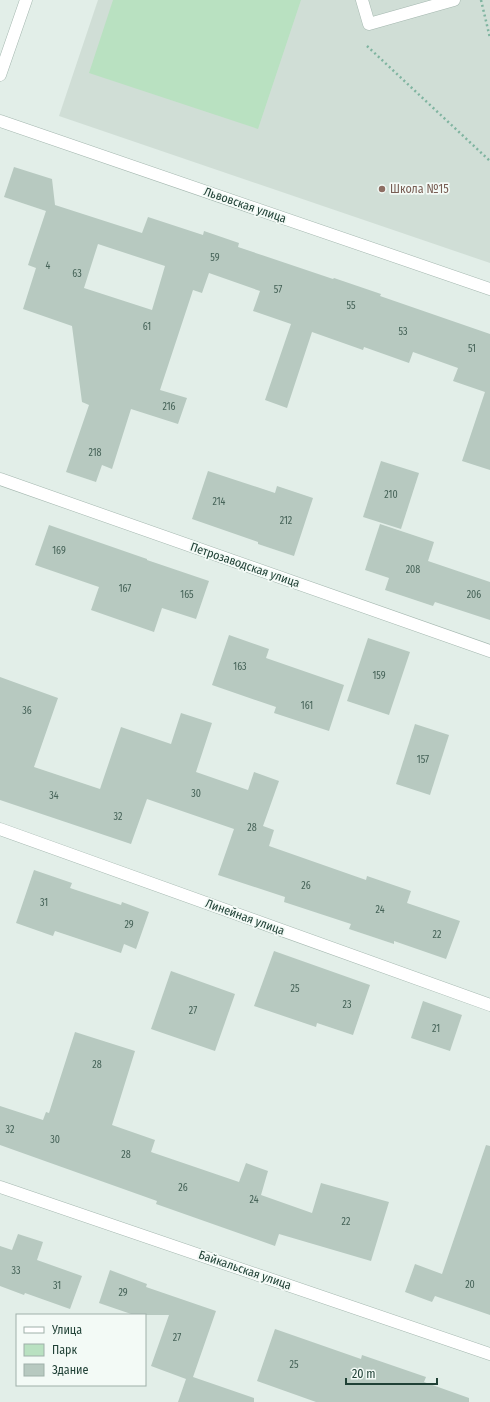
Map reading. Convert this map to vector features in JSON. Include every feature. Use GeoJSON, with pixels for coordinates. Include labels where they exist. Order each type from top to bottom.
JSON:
{"type":"FeatureCollection","features":[{"type":"Feature","properties":{"kind":"street"},"geometry":{"type":"LineString","coordinates":[[0,75],[26,0]]}},
{"type":"Feature","properties":{"kind":"street"},"geometry":{"type":"LineString","coordinates":[[362,0],[369,24],[454,0]]}},
{"type":"Feature","properties":{"kind":"street","name":"Львовская улица"},"geometry":{"type":"LineString","coordinates":[[0,121],[490,289]]}},
{"type":"Feature","properties":{"kind":"street","name":"Петрозаводская улица"},"geometry":{"type":"LineString","coordinates":[[0,479],[490,651]]}},
{"type":"Feature","properties":{"kind":"street","name":"Линейная улица"},"geometry":{"type":"LineString","coordinates":[[0,829],[490,1005]]}},
{"type":"Feature","properties":{"kind":"street","name":"Байкальская улица"},"geometry":{"type":"LineString","coordinates":[[0,1187],[490,1354]]}},
{"type":"Feature","properties":{"kind":"path"},"geometry":{"type":"LineString","coordinates":[[480,0],[490,38]]}},
{"type":"Feature","properties":{"kind":"path"},"geometry":{"type":"LineString","coordinates":[[364,44],[490,161]]}},
{"type":"Feature","properties":{"kind":"shaded area","name":"Школа №15"},"geometry":{"type":"Polygon","coordinates":[[[98,0],[490,0],[490,263],[59,116],[98,0]]]}},
{"type":"Feature","properties":{"kind":"green space"},"geometry":{"type":"Polygon","coordinates":[[[113,0],[301,0],[258,129],[89,73],[113,0]]]}},
{"type":"Feature","properties":{"kind":"building"},"geometry":{"type":"Polygon","coordinates":[[[14,167],[52,179],[55,205],[142,233],[148,217],[203,235],[204,231],[239,243],[238,247],[381,294],[380,296],[490,334],[490,470],[462,461],[485,392],[453,381],[458,368],[413,352],[409,363],[364,347],[363,350],[312,332],[287,408],[265,400],[291,324],[253,311],[260,291],[209,273],[202,293],[193,290],[160,390],[187,398],[178,424],[131,409],[112,469],[102,465],[96,482],[66,472],[89,405],[82,402],[72,326],[23,309],[36,268],[28,265],[46,211],[4,197],[14,167]],[[98,244],[84,288],[152,310],[165,266],[98,244]]]}},
{"type":"Feature","properties":{"kind":"building"},"geometry":{"type":"Polygon","coordinates":[[[381,461],[419,473],[401,529],[363,517],[381,461]]]}},
{"type":"Feature","properties":{"kind":"building"},"geometry":{"type":"Polygon","coordinates":[[[208,471],[275,493],[277,486],[313,498],[294,556],[192,519],[208,471]]]}},
{"type":"Feature","properties":{"kind":"building"},"geometry":{"type":"Polygon","coordinates":[[[380,524],[434,542],[428,561],[490,582],[490,620],[435,602],[433,606],[385,590],[389,578],[365,570],[380,524]]]}},
{"type":"Feature","properties":{"kind":"building"},"geometry":{"type":"Polygon","coordinates":[[[49,525],[209,581],[196,619],[162,608],[154,632],[91,610],[99,587],[35,565],[49,525]]]}},
{"type":"Feature","properties":{"kind":"building"},"geometry":{"type":"Polygon","coordinates":[[[229,635],[269,649],[266,658],[344,685],[329,731],[274,713],[276,707],[212,685],[229,635]]]}},
{"type":"Feature","properties":{"kind":"building"},"geometry":{"type":"Polygon","coordinates":[[[368,638],[410,652],[389,715],[347,701],[368,638]]]}},
{"type":"Feature","properties":{"kind":"building"},"geometry":{"type":"Polygon","coordinates":[[[0,677],[58,698],[34,767],[100,789],[121,727],[171,744],[181,713],[212,723],[196,772],[248,790],[254,772],[279,781],[263,826],[274,830],[269,846],[366,880],[367,876],[411,891],[407,903],[460,921],[446,959],[394,941],[394,944],[349,929],[351,924],[284,902],[285,897],[218,875],[234,829],[147,799],[131,844],[0,800],[0,677]]]}},
{"type":"Feature","properties":{"kind":"building"},"geometry":{"type":"Polygon","coordinates":[[[415,724],[449,735],[430,795],[396,784],[415,724]]]}},
{"type":"Feature","properties":{"kind":"building"},"geometry":{"type":"Polygon","coordinates":[[[34,870],[72,883],[70,888],[121,905],[122,902],[149,912],[136,949],[124,944],[121,953],[55,931],[53,936],[16,923],[34,870]]]}},
{"type":"Feature","properties":{"kind":"building"},"geometry":{"type":"Polygon","coordinates":[[[274,951],[370,985],[353,1035],[317,1023],[316,1027],[254,1006],[274,951]]]}},
{"type":"Feature","properties":{"kind":"building"},"geometry":{"type":"Polygon","coordinates":[[[171,971],[235,994],[215,1051],[151,1029],[171,971]]]}},
{"type":"Feature","properties":{"kind":"building"},"geometry":{"type":"Polygon","coordinates":[[[423,1001],[462,1015],[450,1051],[411,1038],[423,1001]]]}},
{"type":"Feature","properties":{"kind":"building"},"geometry":{"type":"Polygon","coordinates":[[[75,1032],[135,1051],[112,1125],[155,1140],[151,1152],[239,1182],[246,1163],[268,1171],[261,1195],[312,1213],[321,1183],[389,1202],[371,1261],[279,1234],[275,1246],[156,1204],[157,1201],[0,1145],[0,1106],[43,1120],[46,1112],[49,1113],[75,1032]]]}},
{"type":"Feature","properties":{"kind":"building"},"geometry":{"type":"Polygon","coordinates":[[[486,1145],[490,1146],[490,1315],[435,1296],[432,1302],[405,1292],[415,1264],[442,1274],[486,1145]]]}},
{"type":"Feature","properties":{"kind":"building"},"geometry":{"type":"Polygon","coordinates":[[[18,1234],[43,1242],[37,1260],[82,1276],[70,1309],[0,1286],[0,1246],[12,1250],[18,1234]]]}},
{"type":"Feature","properties":{"kind":"building"},"geometry":{"type":"Polygon","coordinates":[[[110,1270],[147,1284],[146,1287],[216,1311],[193,1377],[254,1398],[254,1402],[178,1402],[186,1379],[151,1366],[169,1315],[131,1314],[99,1303],[110,1270]]]}},
{"type":"Feature","properties":{"kind":"building"},"geometry":{"type":"Polygon","coordinates":[[[275,1329],[361,1359],[362,1355],[426,1377],[424,1382],[469,1398],[469,1402],[316,1402],[257,1381],[275,1329]]]}},
{"type":"Feature","properties":{"kind":"place","name":"Школа №15"},"geometry":{"type":"Point","coordinates":[382,189]}}]}
